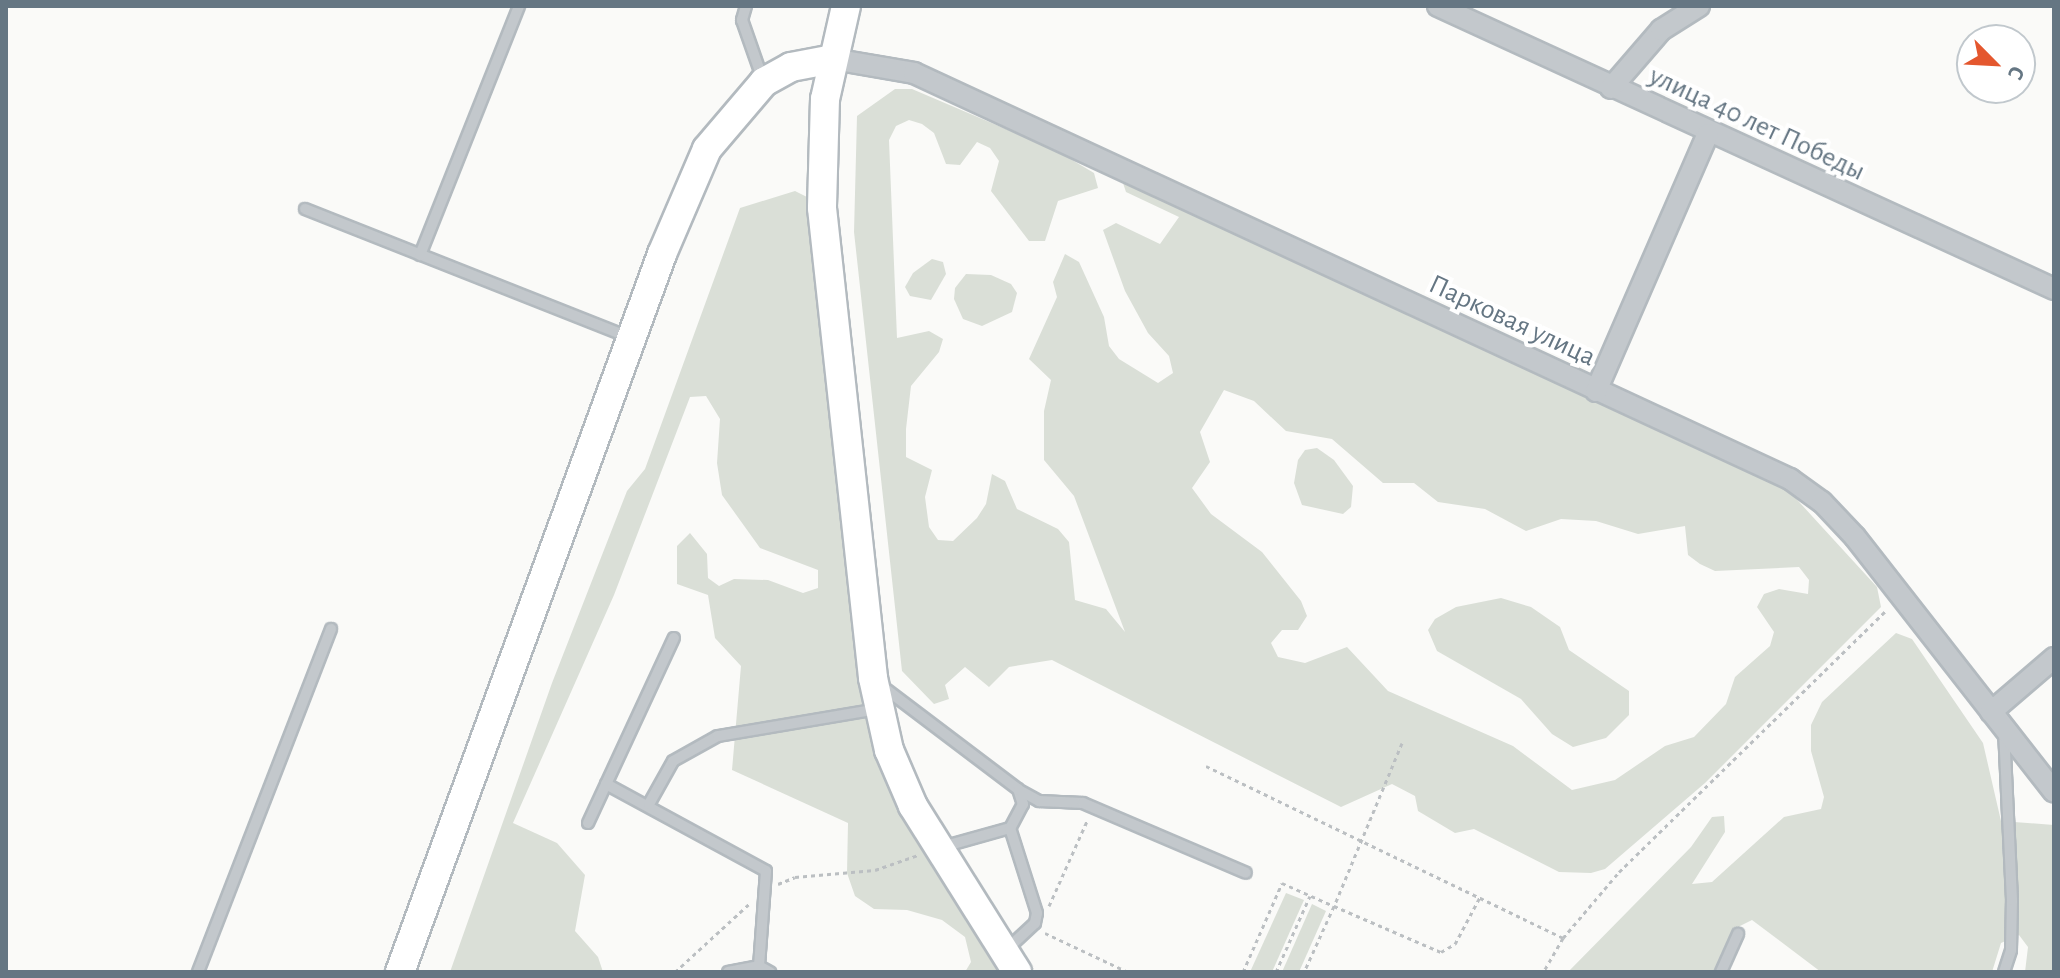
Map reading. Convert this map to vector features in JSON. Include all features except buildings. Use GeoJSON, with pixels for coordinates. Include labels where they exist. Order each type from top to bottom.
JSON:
{"type":"FeatureCollection","features":[{"type":"Feature","properties":{"kind":"street"},"geometry":{"type":"LineString","coordinates":[[846,6],[824,113],[822,208],[873,678],[889,750],[936,848],[1010,962]]}},
{"type":"Feature","properties":{"kind":"street","name":"улица 40 лет Победы"},"geometry":{"type":"LineString","coordinates":[[1438,6],[1708,134],[2054,289]]}},
{"type":"Feature","properties":{"kind":"street"},"geometry":{"type":"LineString","coordinates":[[1611,88],[1661,30],[1699,6]]}},
{"type":"Feature","properties":{"kind":"street"},"geometry":{"type":"LineString","coordinates":[[400,972],[631,339],[707,149],[764,82],[791,67],[833,59]]}},
{"type":"Feature","properties":{"kind":"street","name":"Парковая улица"},"geometry":{"type":"LineString","coordinates":[[833,59],[914,73],[1790,479],[1822,502],[1902,597],[2054,792]]}},
{"type":"Feature","properties":{"kind":"street"},"geometry":{"type":"LineString","coordinates":[[1596,391],[1708,134]]}},
{"type":"Feature","properties":{"kind":"street"},"geometry":{"type":"LineString","coordinates":[[1998,719],[2054,658]]}},
{"type":"Feature","properties":{"kind":"lane"},"geometry":{"type":"LineString","coordinates":[[420,255],[519,6]]}},
{"type":"Feature","properties":{"kind":"lane"},"geometry":{"type":"LineString","coordinates":[[746,6],[742,20],[764,82]]}},
{"type":"Feature","properties":{"kind":"lane"},"geometry":{"type":"LineString","coordinates":[[305,209],[631,339]]}},
{"type":"Feature","properties":{"kind":"lane"},"geometry":{"type":"LineString","coordinates":[[198,972],[331,629]]}},
{"type":"Feature","properties":{"kind":"lane"},"geometry":{"type":"LineString","coordinates":[[588,823],[674,638]]}},
{"type":"Feature","properties":{"kind":"lane"},"geometry":{"type":"LineString","coordinates":[[873,678],[1018,789],[1039,801],[1071,800],[1093,807],[1246,873]]}},
{"type":"Feature","properties":{"kind":"lane"},"geometry":{"type":"LineString","coordinates":[[649,804],[673,761],[718,736],[879,709]]}},
{"type":"Feature","properties":{"kind":"lane"},"geometry":{"type":"LineString","coordinates":[[1998,719],[2012,900],[2011,950],[2004,972]]}},
{"type":"Feature","properties":{"kind":"lane"},"geometry":{"type":"LineString","coordinates":[[606,784],[649,804],[766,871],[759,966]]}},
{"type":"Feature","properties":{"kind":"lane"},"geometry":{"type":"LineString","coordinates":[[1010,962],[1034,928],[1037,913],[1010,828],[1023,804],[1018,789]]}},
{"type":"Feature","properties":{"kind":"lane"},"geometry":{"type":"LineString","coordinates":[[936,848],[1010,828]]}},
{"type":"Feature","properties":{"kind":"lane"},"geometry":{"type":"LineString","coordinates":[[1721,972],[1738,934]]}},
{"type":"Feature","properties":{"kind":"lane"},"geometry":{"type":"LineString","coordinates":[[728,972],[759,966],[770,972]]}},
{"type":"Feature","properties":{"kind":"path"},"geometry":{"type":"LineString","coordinates":[[1543,972],[1563,938],[1619,872],[1902,597]]}},
{"type":"Feature","properties":{"kind":"path"},"geometry":{"type":"LineString","coordinates":[[1304,972],[1402,743]]}},
{"type":"Feature","properties":{"kind":"path"},"geometry":{"type":"LineString","coordinates":[[1206,766],[1563,938]]}},
{"type":"Feature","properties":{"kind":"path"},"geometry":{"type":"LineString","coordinates":[[1093,807],[1034,928],[1128,972]]}},
{"type":"Feature","properties":{"kind":"path"},"geometry":{"type":"LineString","coordinates":[[675,972],[766,889],[795,877],[875,870],[936,848]]}},
{"type":"Feature","properties":{"kind":"path"},"geometry":{"type":"LineString","coordinates":[[1243,972],[1282,883],[1441,952],[1455,944],[1480,897]]}},
{"type":"Feature","properties":{"kind":"path"},"geometry":{"type":"LineString","coordinates":[[1276,972],[1310,896]]}},
{"type":"Feature","properties":{"kind":"shaded area"},"geometry":{"type":"Polygon","coordinates":[[[895,89],[912,89],[1057,151],[1094,173],[1098,188],[1058,201],[1045,241],[1029,241],[991,191],[999,161],[990,148],[977,142],[960,165],[946,164],[934,133],[922,124],[909,120],[896,126],[889,140],[897,338],[929,331],[943,339],[939,352],[911,386],[906,429],[906,457],[932,470],[925,497],[929,527],[938,540],[953,541],[977,518],[986,504],[992,474],[1005,481],[1017,509],[1058,529],[1069,542],[1075,600],[1106,609],[1125,632],[1074,496],[1044,460],[1044,411],[1051,380],[1029,359],[1057,297],[1053,282],[1065,254],[1079,262],[1104,317],[1109,346],[1119,359],[1158,383],[1173,373],[1169,356],[1148,333],[1125,291],[1103,230],[1116,223],[1160,244],[1179,217],[1126,192],[1122,180],[1143,183],[1790,492],[1877,587],[1881,607],[1705,783],[1605,869],[1591,873],[1559,872],[1474,829],[1455,833],[1418,811],[1415,796],[1392,784],[1341,807],[1052,660],[1009,667],[989,687],[965,667],[945,685],[949,699],[934,704],[902,671],[854,232],[857,116],[895,89]],[[1224,390],[1200,432],[1210,462],[1192,488],[1211,514],[1262,552],[1301,601],[1307,616],[1298,630],[1282,630],[1271,643],[1278,657],[1305,663],[1347,647],[1388,691],[1513,746],[1572,790],[1615,780],[1665,746],[1694,737],[1726,704],[1735,677],[1770,646],[1774,632],[1757,607],[1764,594],[1779,589],[1808,594],[1809,580],[1799,567],[1715,571],[1700,564],[1688,555],[1685,526],[1638,534],[1596,521],[1561,519],[1526,531],[1485,509],[1438,502],[1414,483],[1383,483],[1332,439],[1286,431],[1254,401],[1224,390]]]}},
{"type":"Feature","properties":{"kind":"shaded area"},"geometry":{"type":"Polygon","coordinates":[[[795,191],[809,198],[844,553],[871,738],[901,806],[1005,972],[965,972],[971,962],[965,937],[942,920],[907,910],[874,909],[855,896],[847,873],[848,823],[732,770],[741,666],[715,638],[708,595],[677,584],[677,546],[690,533],[707,554],[708,578],[719,586],[734,579],[768,580],[803,593],[818,588],[818,570],[760,548],[722,495],[717,463],[720,419],[706,396],[690,397],[614,595],[513,823],[557,843],[585,875],[575,931],[598,957],[603,972],[450,972],[552,683],[627,491],[645,469],[740,208],[795,191]]]}},
{"type":"Feature","properties":{"kind":"shaded area"},"geometry":{"type":"Polygon","coordinates":[[[932,259],[943,262],[946,274],[931,300],[910,296],[905,287],[913,273],[932,259]]]}},
{"type":"Feature","properties":{"kind":"shaded area"},"geometry":{"type":"Polygon","coordinates":[[[966,274],[991,275],[1011,284],[1017,293],[1012,312],[982,326],[963,319],[954,299],[955,288],[966,274]]]}},
{"type":"Feature","properties":{"kind":"shaded area"},"geometry":{"type":"Polygon","coordinates":[[[1317,448],[1334,460],[1353,486],[1351,507],[1343,514],[1302,505],[1294,483],[1298,460],[1305,450],[1317,448]]]}},
{"type":"Feature","properties":{"kind":"shaded area"},"geometry":{"type":"Polygon","coordinates":[[[1501,598],[1531,607],[1560,627],[1569,650],[1629,691],[1629,715],[1606,738],[1573,747],[1552,734],[1521,699],[1437,651],[1428,630],[1435,619],[1456,607],[1501,598]]]}},
{"type":"Feature","properties":{"kind":"shaded area"},"geometry":{"type":"Polygon","coordinates":[[[1896,633],[1912,639],[1983,743],[2001,821],[2054,825],[2054,972],[2025,972],[2028,947],[2019,935],[2001,943],[1992,972],[1821,972],[1752,920],[1740,926],[1719,972],[1568,972],[1691,847],[1712,817],[1724,816],[1725,832],[1692,884],[1712,882],[1784,817],[1821,809],[1824,797],[1811,751],[1811,725],[1822,702],[1896,633]]]}},
{"type":"Feature","properties":{"kind":"shaded area"},"geometry":{"type":"Polygon","coordinates":[[[1286,893],[1304,900],[1272,972],[1250,972],[1286,893]]]}},
{"type":"Feature","properties":{"kind":"shaded area"},"geometry":{"type":"Polygon","coordinates":[[[1312,904],[1326,911],[1299,972],[1282,972],[1312,904]]]}}]}
